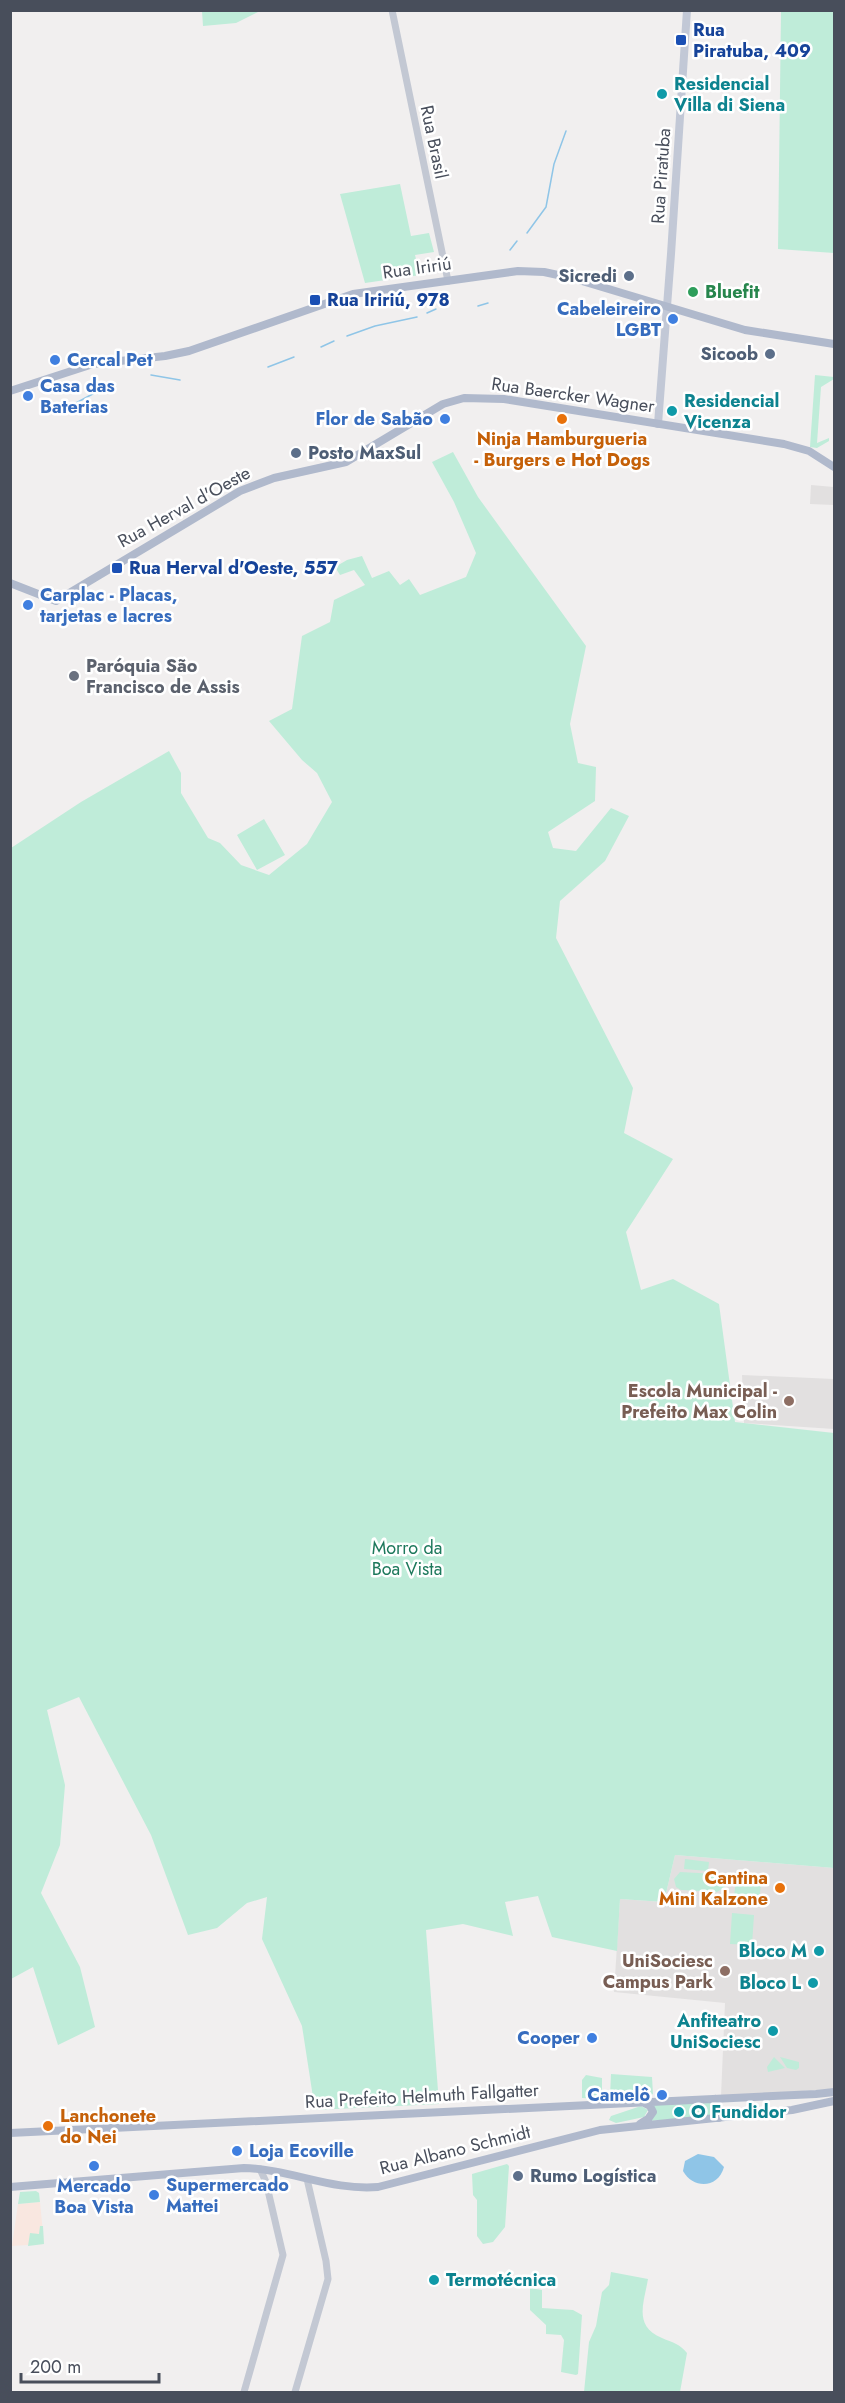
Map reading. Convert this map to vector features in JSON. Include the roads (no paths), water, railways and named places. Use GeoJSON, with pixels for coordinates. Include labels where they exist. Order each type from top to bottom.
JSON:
{"type":"FeatureCollection","features":[{"type":"Feature","properties":{"kind":"main road","name":"Rua Piratuba"},"geometry":{"type":"LineString","coordinates":[[658,424],[687,10]]}},
{"type":"Feature","properties":{"kind":"main road","name":"Rua Iririú"},"geometry":{"type":"LineString","coordinates":[[10,391],[93,364],[189,351],[353,294],[510,272],[544,272],[572,278],[745,330],[834,344]]}},
{"type":"Feature","properties":{"kind":"main road","name":"Rua Baercker Wagner"},"geometry":{"type":"LineString","coordinates":[[464,398],[504,399],[784,444],[809,451],[834,466]]}},
{"type":"Feature","properties":{"kind":"main road","name":"Rua Herval d'Oeste"},"geometry":{"type":"LineString","coordinates":[[10,583],[56,601],[240,491],[274,478],[346,462],[443,404],[464,398]]}},
{"type":"Feature","properties":{"kind":"main road","name":"Rua Prefeito Helmuth Fallgatter"},"geometry":{"type":"LineString","coordinates":[[10,2133],[834,2092]]}},
{"type":"Feature","properties":{"kind":"main road"},"geometry":{"type":"LineString","coordinates":[[715,2099],[719,2108],[719,2118]]}},
{"type":"Feature","properties":{"kind":"main road","name":"Rua Albano Schmidt"},"geometry":{"type":"LineString","coordinates":[[10,2187],[244,2168],[260,2169],[348,2187],[378,2187],[592,2132],[800,2109],[834,2101]]}},
{"type":"Feature","properties":{"kind":"main road"},"geometry":{"type":"LineString","coordinates":[[631,2127],[642,2123],[652,2115],[652,2108],[643,2102]]}},
{"type":"Feature","properties":{"kind":"street","name":"Rua Brasil"},"geometry":{"type":"LineString","coordinates":[[392,10],[448,281]]}},
{"type":"Feature","properties":{"kind":"street"},"geometry":{"type":"LineString","coordinates":[[244,2392],[283,2255],[266,2182],[260,2169]]}},
{"type":"Feature","properties":{"kind":"street"},"geometry":{"type":"LineString","coordinates":[[295,2392],[327,2279],[326,2261],[307,2179]]}},
{"type":"Feature","properties":{"kind":"water"},"geometry":{"type":"Polygon","coordinates":[[[698,2154],[714,2157],[724,2167],[721,2174],[711,2183],[693,2181],[683,2171],[685,2161],[698,2154]]]}},
{"type":"Feature","properties":{"kind":"waterway"},"geometry":{"type":"LineString","coordinates":[[527,233],[546,207],[554,164],[566,131]]}},
{"type":"Feature","properties":{"kind":"waterway"},"geometry":{"type":"LineString","coordinates":[[510,250],[517,241]]}},
{"type":"Feature","properties":{"kind":"waterway"},"geometry":{"type":"LineString","coordinates":[[478,306],[488,303]]}},
{"type":"Feature","properties":{"kind":"waterway"},"geometry":{"type":"LineString","coordinates":[[427,313],[436,309]]}},
{"type":"Feature","properties":{"kind":"waterway"},"geometry":{"type":"LineString","coordinates":[[347,336],[375,326],[417,317]]}},
{"type":"Feature","properties":{"kind":"waterway"},"geometry":{"type":"LineString","coordinates":[[321,347],[334,341]]}},
{"type":"Feature","properties":{"kind":"waterway"},"geometry":{"type":"LineString","coordinates":[[268,367],[294,357]]}},
{"type":"Feature","properties":{"kind":"waterway"},"geometry":{"type":"LineString","coordinates":[[151,375],[180,380]]}},
{"type":"Feature","properties":{"kind":"waterway"},"geometry":{"type":"LineString","coordinates":[[76,403],[111,384]]}},
{"type":"Feature","properties":{"kind":"place","name":"Rua Piratuba, 409"},"geometry":{"type":"Point","coordinates":[681,40]}},
{"type":"Feature","properties":{"kind":"place","name":"Residencial Villa di Siena"},"geometry":{"type":"Point","coordinates":[662,94]}},
{"type":"Feature","properties":{"kind":"place","name":"Sicredi"},"geometry":{"type":"Point","coordinates":[629,276]}},
{"type":"Feature","properties":{"kind":"place","name":"Bluefit"},"geometry":{"type":"Point","coordinates":[693,292]}},
{"type":"Feature","properties":{"kind":"place","name":"Rua Iririú, 978"},"geometry":{"type":"Point","coordinates":[315,300]}},
{"type":"Feature","properties":{"kind":"place","name":"Cabeleireiro LGBT"},"geometry":{"type":"Point","coordinates":[673,319]}},
{"type":"Feature","properties":{"kind":"place","name":"Sicoob"},"geometry":{"type":"Point","coordinates":[770,354]}},
{"type":"Feature","properties":{"kind":"place","name":"Cercal Pet"},"geometry":{"type":"Point","coordinates":[55,360]}},
{"type":"Feature","properties":{"kind":"place","name":"Casa das Baterias"},"geometry":{"type":"Point","coordinates":[28,396]}},
{"type":"Feature","properties":{"kind":"place","name":"Residencial Vicenza"},"geometry":{"type":"Point","coordinates":[672,411]}},
{"type":"Feature","properties":{"kind":"place","name":"Flor de Sabão"},"geometry":{"type":"Point","coordinates":[445,419]}},
{"type":"Feature","properties":{"kind":"place","name":"Ninja Hamburgueria - Burgers e Hot Dogs"},"geometry":{"type":"Point","coordinates":[562,419]}},
{"type":"Feature","properties":{"kind":"place","name":"Posto MaxSul"},"geometry":{"type":"Point","coordinates":[296,453]}},
{"type":"Feature","properties":{"kind":"place","name":"Rua Herval d'Oeste, 557"},"geometry":{"type":"Point","coordinates":[117,568]}},
{"type":"Feature","properties":{"kind":"place","name":"Carplac - Placas, tarjetas e lacres"},"geometry":{"type":"Point","coordinates":[28,605]}},
{"type":"Feature","properties":{"kind":"place","name":"Paróquia São Francisco de Assis"},"geometry":{"type":"Point","coordinates":[74,676]}},
{"type":"Feature","properties":{"kind":"place","name":"Escola Municipal - Prefeito Max Colin"},"geometry":{"type":"Point","coordinates":[789,1401]}},
{"type":"Feature","properties":{"kind":"place","name":"Cantina Mini Kalzone"},"geometry":{"type":"Point","coordinates":[780,1888]}},
{"type":"Feature","properties":{"kind":"place","name":"Bloco M"},"geometry":{"type":"Point","coordinates":[819,1951]}},
{"type":"Feature","properties":{"kind":"place","name":"UniSociesc Campus Park"},"geometry":{"type":"Point","coordinates":[725,1971]}},
{"type":"Feature","properties":{"kind":"place","name":"Bloco L"},"geometry":{"type":"Point","coordinates":[813,1983]}},
{"type":"Feature","properties":{"kind":"place","name":"Anfiteatro UniSociesc"},"geometry":{"type":"Point","coordinates":[773,2031]}},
{"type":"Feature","properties":{"kind":"place","name":"Cooper"},"geometry":{"type":"Point","coordinates":[592,2038]}},
{"type":"Feature","properties":{"kind":"place","name":"Camelô"},"geometry":{"type":"Point","coordinates":[662,2095]}},
{"type":"Feature","properties":{"kind":"place","name":"O Fundidor"},"geometry":{"type":"Point","coordinates":[679,2112]}},
{"type":"Feature","properties":{"kind":"place","name":"Lanchonete do Nei"},"geometry":{"type":"Point","coordinates":[48,2126]}},
{"type":"Feature","properties":{"kind":"place","name":"Loja Ecoville"},"geometry":{"type":"Point","coordinates":[237,2151]}},
{"type":"Feature","properties":{"kind":"place","name":"Mercado Boa Vista"},"geometry":{"type":"Point","coordinates":[94,2166]}},
{"type":"Feature","properties":{"kind":"place","name":"Rumo Logística"},"geometry":{"type":"Point","coordinates":[518,2176]}},
{"type":"Feature","properties":{"kind":"place","name":"Supermercado Mattei"},"geometry":{"type":"Point","coordinates":[154,2195]}},
{"type":"Feature","properties":{"kind":"place","name":"Termotécnica"},"geometry":{"type":"Point","coordinates":[434,2280]}},
{"type":"Feature","properties":{"kind":"park label","name":"Morro da Boa Vista"},"geometry":{"type":"Point","coordinates":[407,1558]}}]}
